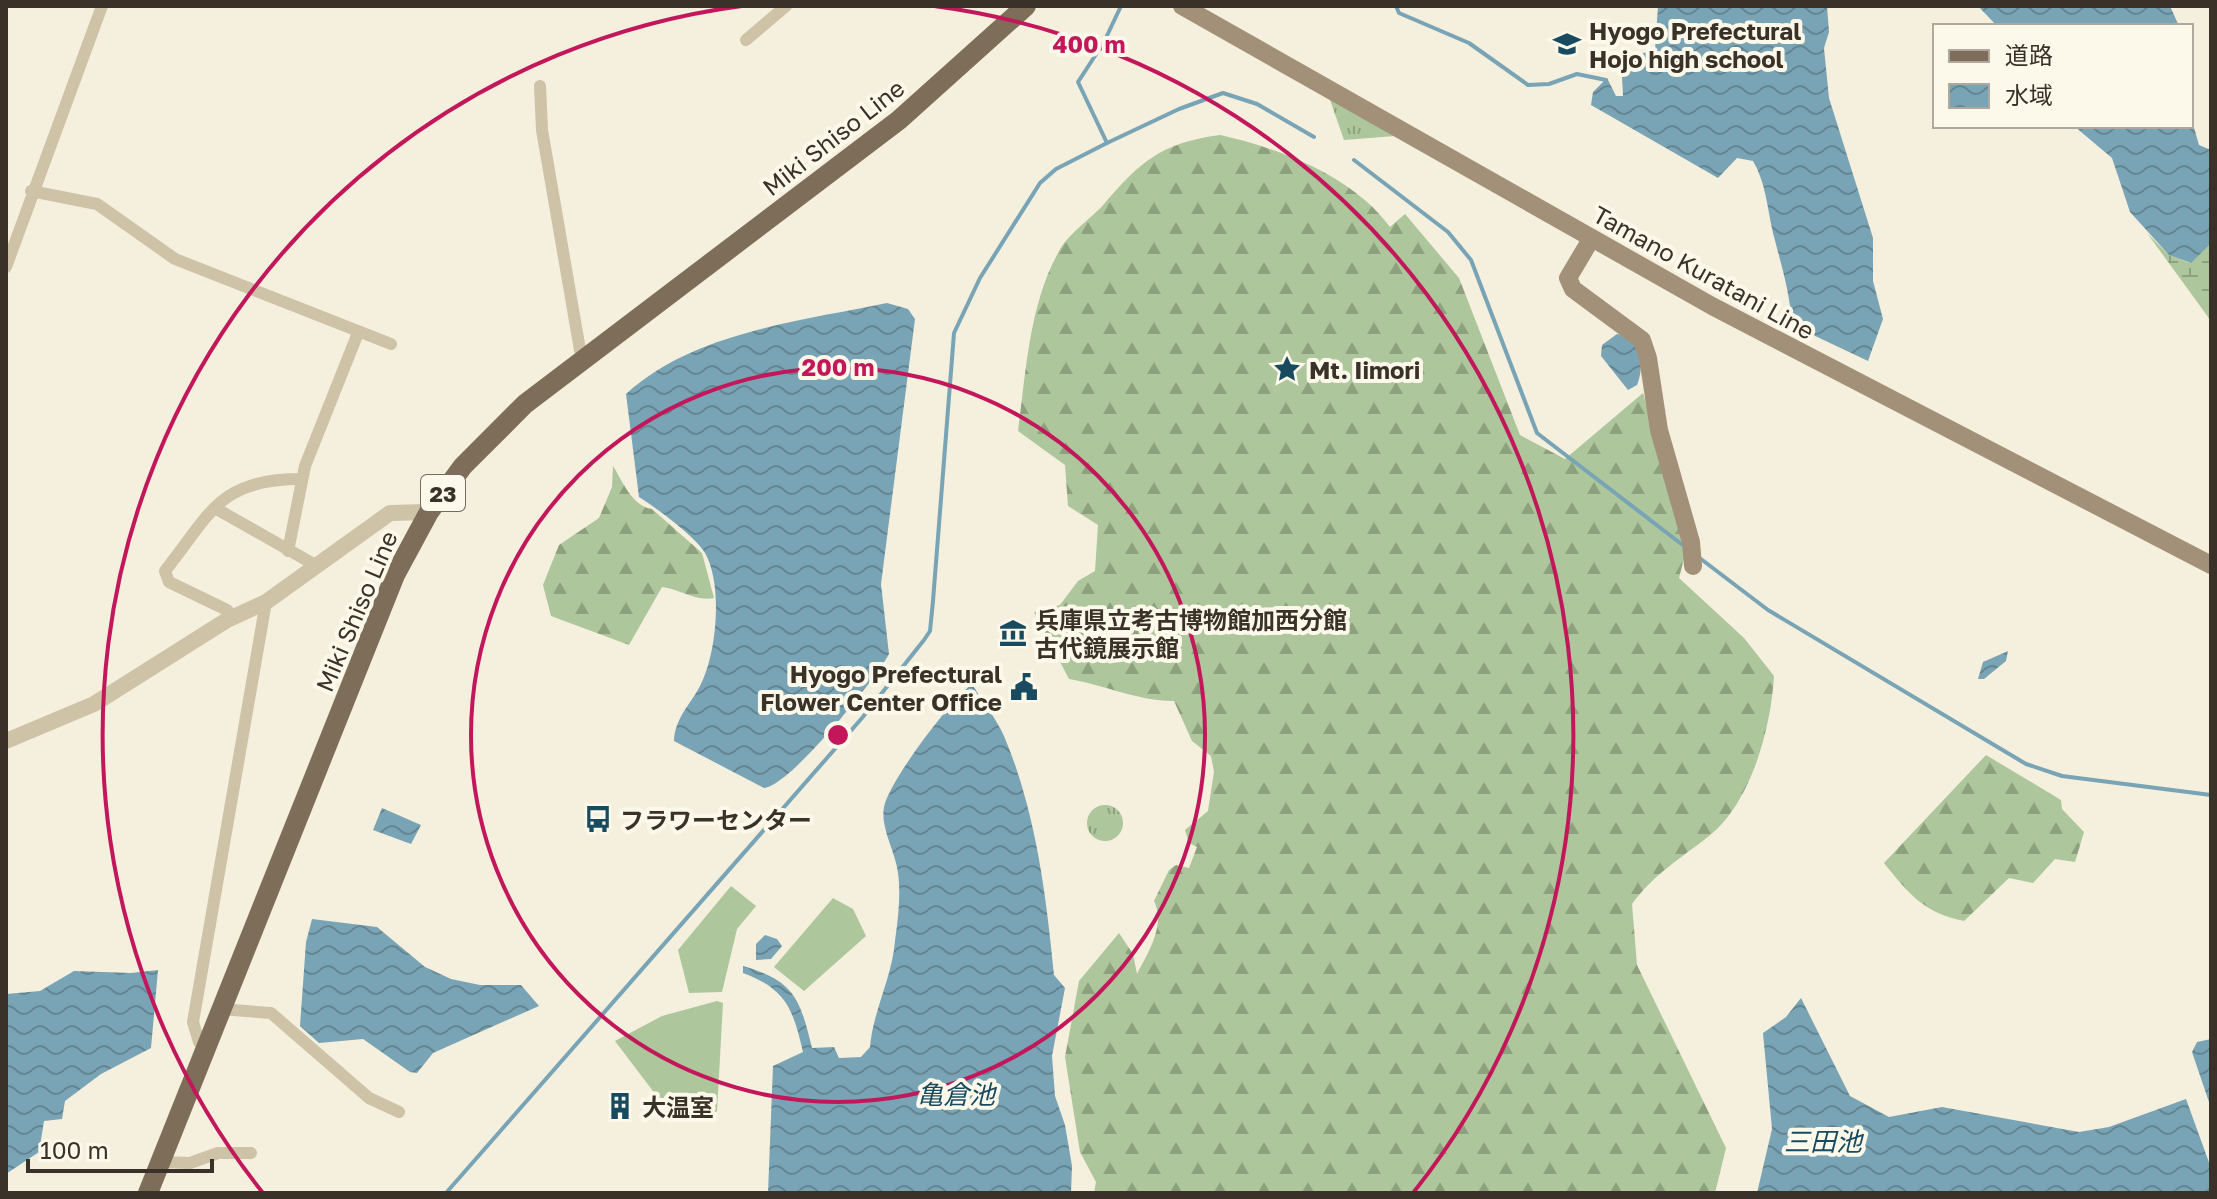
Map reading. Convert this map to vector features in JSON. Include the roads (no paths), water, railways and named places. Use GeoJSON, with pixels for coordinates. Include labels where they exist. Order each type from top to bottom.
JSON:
{"type":"FeatureCollection","features":[{"type":"Feature","properties":{"kind":"main road","name":"Miki Shiso Line"},"geometry":{"type":"LineString","coordinates":[[148,1193],[395,575],[429,512],[463,466],[501,427],[587,357],[899,120],[1026,6]]}},
{"type":"Feature","properties":{"kind":"main road","name":"Tamano Kuratani Line"},"geometry":{"type":"LineString","coordinates":[[1182,6],[1712,306],[2211,565]]}},
{"type":"Feature","properties":{"kind":"main road"},"geometry":{"type":"LineString","coordinates":[[1587,246],[1568,278],[1573,289],[1642,340],[1648,358],[1659,430],[1691,542],[1693,566]]}},
{"type":"Feature","properties":{"kind":"street"},"geometry":{"type":"LineString","coordinates":[[6,267],[31,191],[102,6]]}},
{"type":"Feature","properties":{"kind":"street"},"geometry":{"type":"LineString","coordinates":[[746,40],[786,6]]}},
{"type":"Feature","properties":{"kind":"street"},"geometry":{"type":"LineString","coordinates":[[540,86],[542,130],[556,221],[580,350],[587,357]]}},
{"type":"Feature","properties":{"kind":"street"},"geometry":{"type":"LineString","coordinates":[[31,191],[97,204],[175,259],[391,344]]}},
{"type":"Feature","properties":{"kind":"street"},"geometry":{"type":"LineString","coordinates":[[288,551],[301,479],[358,333]]}},
{"type":"Feature","properties":{"kind":"street"},"geometry":{"type":"LineString","coordinates":[[233,617],[227,610],[169,582],[165,571],[215,508],[235,489],[262,481],[301,479]]}},
{"type":"Feature","properties":{"kind":"street"},"geometry":{"type":"LineString","coordinates":[[215,508],[317,566]]}},
{"type":"Feature","properties":{"kind":"street"},"geometry":{"type":"LineString","coordinates":[[6,741],[94,704],[233,617],[266,602],[390,513],[429,512]]}},
{"type":"Feature","properties":{"kind":"street"},"geometry":{"type":"LineString","coordinates":[[207,1046],[199,1042],[193,1022],[266,602]]}},
{"type":"Feature","properties":{"kind":"street"},"geometry":{"type":"LineString","coordinates":[[220,1009],[271,1013],[369,1098],[399,1112]]}},
{"type":"Feature","properties":{"kind":"street"},"geometry":{"type":"LineString","coordinates":[[161,1162],[190,1163],[218,1153],[251,1153]]}},
{"type":"Feature","properties":{"kind":"water"},"geometry":{"type":"Polygon","coordinates":[[[1658,6],[1827,6],[1829,32],[1824,48],[1829,98],[1873,238],[1873,281],[1883,319],[1868,361],[1792,325],[1766,196],[1753,161],[1737,158],[1718,178],[1591,105],[1593,92],[1607,78],[1616,96],[1623,96],[1621,59],[1655,50],[1658,6]]]}},
{"type":"Feature","properties":{"kind":"water"},"geometry":{"type":"Polygon","coordinates":[[[1978,6],[2170,6],[2178,24],[1995,24],[1978,6]]]}},
{"type":"Feature","properties":{"kind":"water"},"geometry":{"type":"Polygon","coordinates":[[[2193,124],[2199,145],[2211,150],[2211,243],[2191,263],[2169,255],[2130,212],[2112,158],[2076,128],[2193,128],[2193,124]]]}},
{"type":"Feature","properties":{"kind":"water"},"geometry":{"type":"Polygon","coordinates":[[[887,303],[908,309],[915,319],[881,584],[889,654],[867,686],[811,752],[793,770],[764,788],[674,741],[680,718],[706,672],[716,619],[714,582],[711,566],[700,546],[639,497],[626,394],[653,373],[715,343],[784,323],[887,303]]]}},
{"type":"Feature","properties":{"kind":"water"},"geometry":{"type":"Polygon","coordinates":[[[1617,334],[1625,336],[1636,346],[1641,361],[1637,385],[1628,390],[1601,356],[1602,345],[1617,334]]]}},
{"type":"Feature","properties":{"kind":"water"},"geometry":{"type":"Polygon","coordinates":[[[2008,651],[2006,661],[1984,679],[1978,679],[1983,662],[2008,651]]]}},
{"type":"Feature","properties":{"kind":"water","name":"亀倉池"},"geometry":{"type":"Polygon","coordinates":[[[972,684],[1004,736],[1024,794],[1043,884],[1054,975],[1065,988],[1052,1056],[1055,1096],[1065,1125],[1072,1166],[1071,1193],[768,1193],[773,1066],[803,1052],[785,1002],[769,986],[743,973],[743,966],[774,978],[792,994],[799,1004],[812,1048],[834,1047],[839,1058],[861,1057],[870,1047],[893,955],[899,907],[897,865],[884,823],[884,807],[897,779],[922,742],[972,684]]]}},
{"type":"Feature","properties":{"kind":"water"},"geometry":{"type":"Polygon","coordinates":[[[382,808],[421,825],[411,844],[373,830],[382,808]]]}},
{"type":"Feature","properties":{"kind":"water"},"geometry":{"type":"Polygon","coordinates":[[[312,919],[377,927],[425,967],[451,979],[480,985],[521,985],[539,1006],[433,1053],[417,1073],[410,1072],[363,1039],[319,1043],[300,1026],[306,942],[312,919]]]}},
{"type":"Feature","properties":{"kind":"water"},"geometry":{"type":"Polygon","coordinates":[[[765,935],[777,939],[782,946],[771,959],[756,960],[756,944],[765,935]]]}},
{"type":"Feature","properties":{"kind":"water"},"geometry":{"type":"Polygon","coordinates":[[[158,970],[151,1048],[101,1074],[65,1101],[62,1119],[44,1121],[39,1152],[6,1174],[6,994],[40,991],[74,971],[131,973],[158,970]]]}},
{"type":"Feature","properties":{"kind":"water","name":"三田池"},"geometry":{"type":"Polygon","coordinates":[[[1801,998],[1850,1096],[1889,1117],[1942,1107],[2079,1132],[2109,1127],[2186,1099],[2211,1168],[2211,1193],[1757,1193],[1772,1129],[1763,1033],[1786,1017],[1801,998]]]}},
{"type":"Feature","properties":{"kind":"water"},"geometry":{"type":"Polygon","coordinates":[[[2211,1039],[2211,1108],[2192,1052],[2197,1042],[2211,1039]]]}},
{"type":"Feature","properties":{"kind":"waterway"},"geometry":{"type":"LineString","coordinates":[[1107,143],[1078,82],[1104,42],[1121,6]]}},
{"type":"Feature","properties":{"kind":"waterway"},"geometry":{"type":"LineString","coordinates":[[1396,6],[1399,13],[1469,43],[1528,85],[1549,84],[1577,74],[1606,80]]}},
{"type":"Feature","properties":{"kind":"waterway"},"geometry":{"type":"LineString","coordinates":[[446,1193],[862,718],[930,631],[954,333],[980,278],[1040,183],[1056,169],[1107,143],[1179,109],[1223,93],[1257,104],[1314,137]]}},
{"type":"Feature","properties":{"kind":"waterway"},"geometry":{"type":"LineString","coordinates":[[1354,160],[1448,232],[1471,260],[1537,433],[1684,546]]}},
{"type":"Feature","properties":{"kind":"waterway"},"geometry":{"type":"LineString","coordinates":[[1697,556],[1768,610],[2026,764],[2062,776],[2211,795]]}},
{"type":"Feature","properties":{"kind":"place","name":"Hyogo Prefectural Hojo high school"},"geometry":{"type":"Point","coordinates":[1567,44]}},
{"type":"Feature","properties":{"kind":"place","name":"Mt. Iimori"},"geometry":{"type":"Point","coordinates":[1287,369]}},
{"type":"Feature","properties":{"kind":"place","name":"兵庫県立考古博物館加西分館 古代鏡展示館"},"geometry":{"type":"Point","coordinates":[1013,633]}},
{"type":"Feature","properties":{"kind":"place","name":"Hyogo Prefectural Flower Center Office"},"geometry":{"type":"Point","coordinates":[1024,687]}},
{"type":"Feature","properties":{"kind":"place","name":"フラワーセンター"},"geometry":{"type":"Point","coordinates":[598,819]}},
{"type":"Feature","properties":{"kind":"place","name":"大温室"},"geometry":{"type":"Point","coordinates":[620,1106]}}]}
